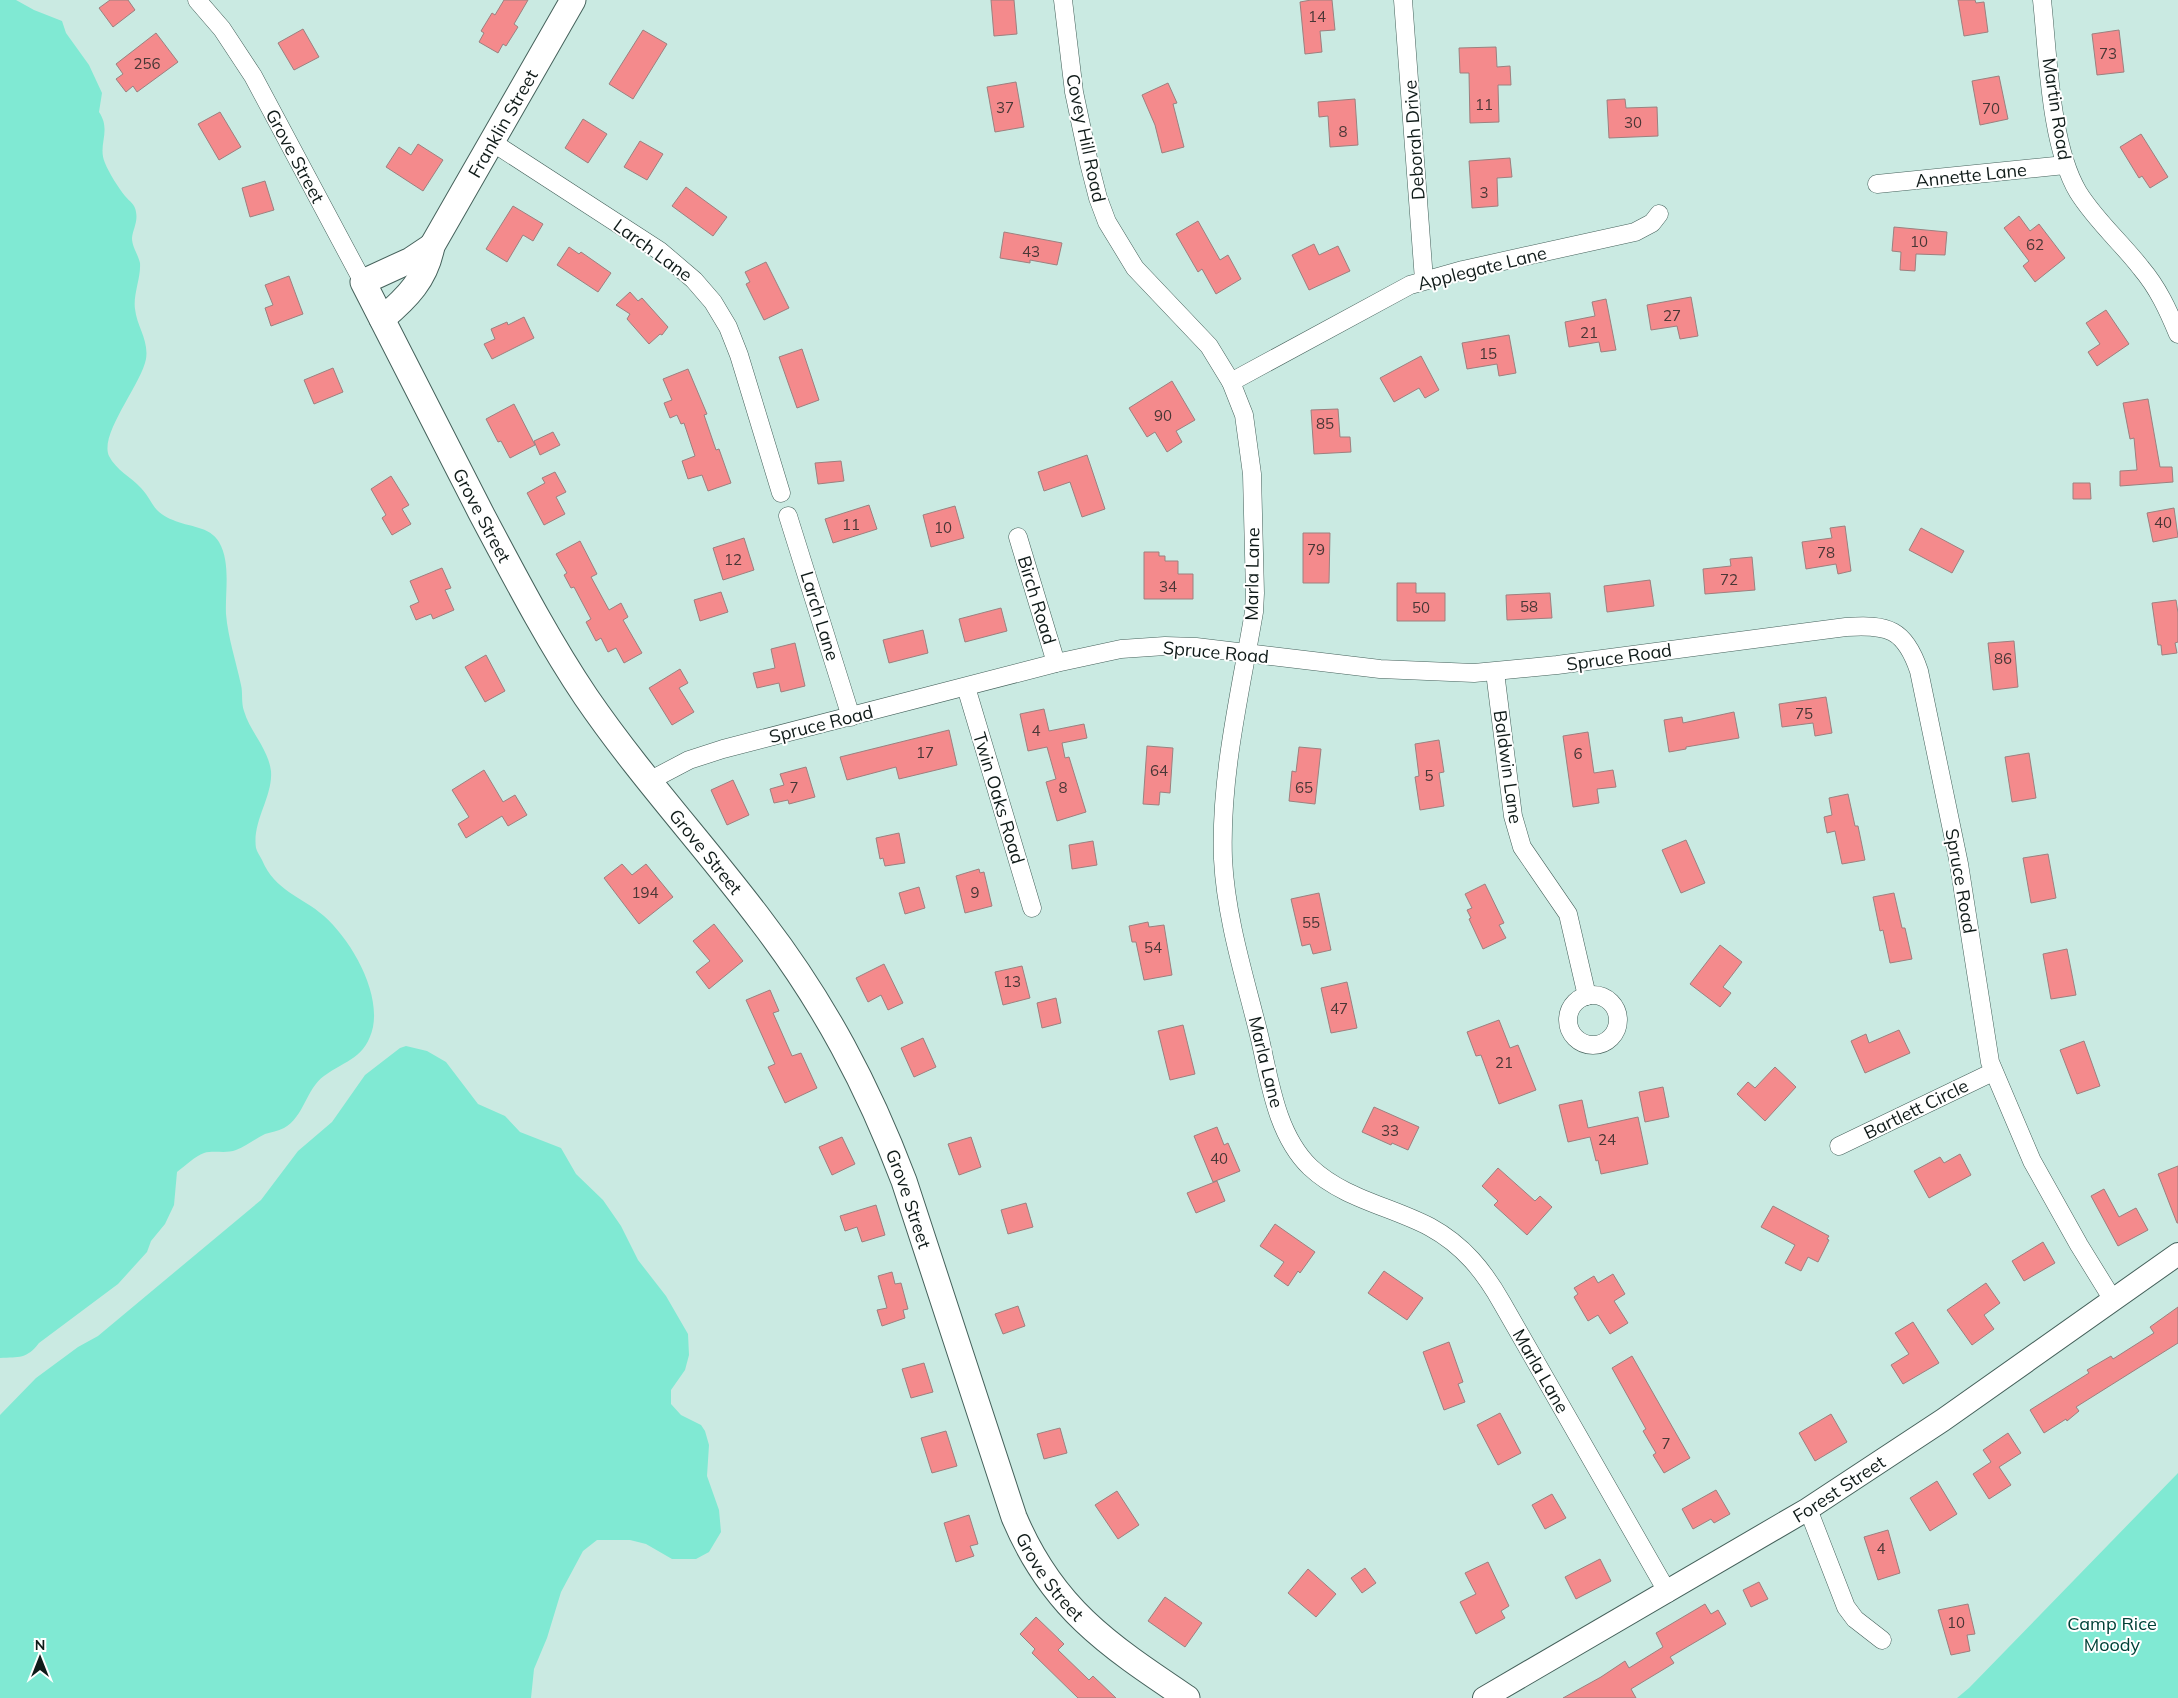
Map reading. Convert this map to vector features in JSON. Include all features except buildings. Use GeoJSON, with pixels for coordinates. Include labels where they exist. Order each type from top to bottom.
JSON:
{"type":"FeatureCollection","features":[{"type":"Feature","properties":{"kind":"main road","name":"Franklin Street"},"geometry":{"type":"LineString","coordinates":[[382,319],[408,297],[420,281],[432,246],[573,0]]}},
{"type":"Feature","properties":{"kind":"main road","name":"Franklin Street"},"geometry":{"type":"LineString","coordinates":[[363,282],[411,260],[432,246]]}},
{"type":"Feature","properties":{"kind":"main road","name":"Grove Street"},"geometry":{"type":"LineString","coordinates":[[363,282],[498,544],[545,631],[585,695],[648,782],[720,867],[764,924],[830,1021],[862,1079],[887,1135],[904,1180],[1014,1517],[1034,1559],[1058,1594],[1087,1625],[1135,1663],[1187,1698]]}},
{"type":"Feature","properties":{"kind":"street","name":"Grove Street"},"geometry":{"type":"LineString","coordinates":[[198,0],[222,28],[253,76],[363,282]]}},
{"type":"Feature","properties":{"kind":"street","name":"Covey Hill Road"},"geometry":{"type":"LineString","coordinates":[[1063,0],[1078,110],[1098,198],[1107,222],[1135,268],[1209,346],[1231,382]]}},
{"type":"Feature","properties":{"kind":"street","name":"Deborah Drive"},"geometry":{"type":"LineString","coordinates":[[1403,0],[1424,280]]}},
{"type":"Feature","properties":{"kind":"street","name":"Martin Road"},"geometry":{"type":"LineString","coordinates":[[2042,0],[2052,98],[2065,165],[2071,179],[2090,210],[2141,267],[2157,288],[2178,334]]}},
{"type":"Feature","properties":{"kind":"street","name":"Larch Lane"},"geometry":{"type":"LineString","coordinates":[[492,142],[660,251],[683,269],[704,291],[721,314],[734,341],[781,493]]}},
{"type":"Feature","properties":{"kind":"street","name":"Annette Lane"},"geometry":{"type":"LineString","coordinates":[[1877,184],[2065,165]]}},
{"type":"Feature","properties":{"kind":"street","name":"Applegate Lane"},"geometry":{"type":"LineString","coordinates":[[1231,382],[1381,299],[1424,280],[1635,232],[1652,223],[1659,214]]}},
{"type":"Feature","properties":{"kind":"street","name":"Marla Lane"},"geometry":{"type":"LineString","coordinates":[[1231,382],[1246,422],[1252,474],[1255,593],[1254,612],[1232,731],[1223,839],[1225,881],[1271,1088],[1288,1137],[1301,1157],[1320,1175],[1361,1199],[1431,1228],[1463,1250],[1476,1263],[1487,1277],[1668,1592]]}},
{"type":"Feature","properties":{"kind":"street","name":"Larch Lane"},"geometry":{"type":"LineString","coordinates":[[788,516],[851,717]]}},
{"type":"Feature","properties":{"kind":"street","name":"Birch Road"},"geometry":{"type":"LineString","coordinates":[[1018,536],[1056,662]]}},
{"type":"Feature","properties":{"kind":"street","name":"Spruce Road"},"geometry":{"type":"LineString","coordinates":[[648,782],[676,767],[708,754],[1056,662],[1107,651],[1181,646],[1380,669],[1495,672],[1846,627],[1876,627],[1896,633],[1913,652],[1927,706],[1960,864],[1983,1028],[1993,1072],[2032,1162],[2113,1300]]}},
{"type":"Feature","properties":{"kind":"street","name":"Baldwin Lane"},"geometry":{"type":"LineString","coordinates":[[1495,672],[1513,816],[1518,836],[1522,847],[1568,914],[1587,996]]}},
{"type":"Feature","properties":{"kind":"street","name":"Twin Oaks Road"},"geometry":{"type":"LineString","coordinates":[[966,687],[1032,908]]}},
{"type":"Feature","properties":{"kind":"street","name":"Bartlett Circle"},"geometry":{"type":"LineString","coordinates":[[1840,1146],[1993,1072]]}},
{"type":"Feature","properties":{"kind":"street","name":"Forest Street"},"geometry":{"type":"LineString","coordinates":[[1484,1698],[1808,1510],[1943,1420],[2178,1254]]}},
{"type":"Feature","properties":{"kind":"street"},"geometry":{"type":"LineString","coordinates":[[1808,1510],[1846,1607],[1855,1619],[1882,1640]]}},
{"type":"Feature","properties":{"kind":"green space"},"geometry":{"type":"Polygon","coordinates":[[[0,0],[16,0],[34,10],[62,21],[66,33],[89,65],[102,93],[99,112],[103,119],[105,132],[103,156],[105,163],[136,212],[136,222],[132,238],[140,269],[135,309],[146,346],[146,359],[143,370],[110,435],[109,456],[141,488],[161,514],[210,533],[219,542],[223,550],[227,577],[227,623],[242,688],[243,708],[250,726],[263,747],[271,771],[269,790],[257,828],[256,849],[274,879],[289,892],[324,916],[344,938],[368,982],[374,1013],[370,1037],[360,1052],[318,1082],[291,1123],[282,1129],[265,1134],[236,1150],[201,1154],[177,1172],[174,1205],[165,1224],[151,1241],[147,1252],[118,1284],[39,1343],[31,1352],[22,1356],[0,1358],[0,0]]]}},
{"type":"Feature","properties":{"kind":"green space"},"geometry":{"type":"Polygon","coordinates":[[[406,1046],[427,1051],[446,1062],[478,1104],[505,1116],[520,1132],[561,1148],[576,1174],[603,1200],[621,1226],[638,1260],[666,1296],[688,1334],[689,1355],[685,1370],[671,1390],[671,1404],[681,1415],[701,1425],[709,1445],[707,1476],[719,1510],[721,1532],[709,1552],[696,1559],[672,1559],[646,1544],[630,1540],[597,1540],[583,1551],[561,1592],[547,1638],[534,1669],[531,1698],[0,1698],[0,1415],[36,1378],[78,1347],[98,1336],[261,1200],[298,1151],[332,1122],[365,1075],[400,1048],[406,1046]]]}},
{"type":"Feature","properties":{"kind":"green space","name":"Camp Rice Moody"},"geometry":{"type":"Polygon","coordinates":[[[2178,1473],[2178,1698],[1957,1698],[1969,1688],[2178,1473]]]}}]}
